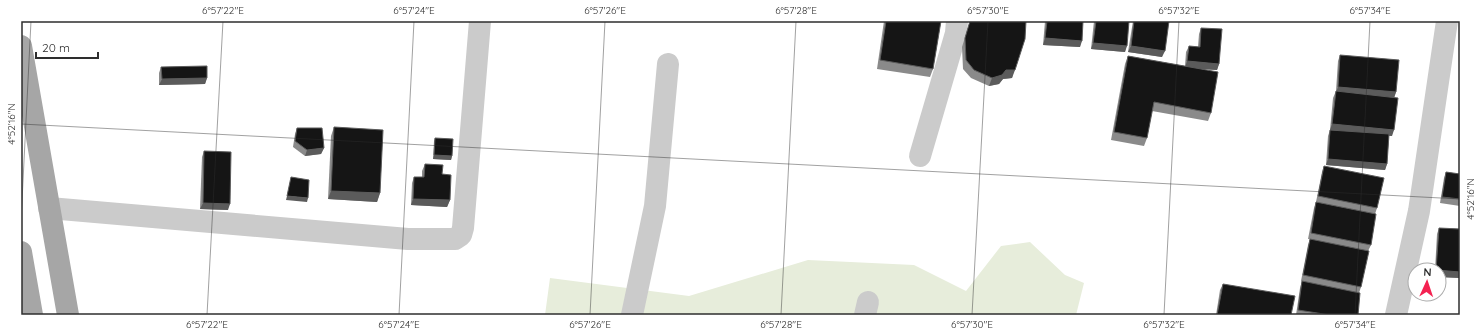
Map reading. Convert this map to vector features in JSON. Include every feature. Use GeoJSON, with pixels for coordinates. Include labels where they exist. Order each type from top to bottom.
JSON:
{"type":"FeatureCollection","features":[{"type":"Feature","properties":{"kind":"main road"},"geometry":{"type":"LineString","coordinates":[[21,46],[68,315]]}},
{"type":"Feature","properties":{"kind":"main road"},"geometry":{"type":"LineString","coordinates":[[22,259],[28,312]]}},
{"type":"Feature","properties":{"kind":"street"},"geometry":{"type":"LineString","coordinates":[[49,208],[408,239],[455,239],[461,235],[464,228],[480,21]]}},
{"type":"Feature","properties":{"kind":"street"},"geometry":{"type":"LineString","coordinates":[[920,156],[956,32],[957,21]]}},
{"type":"Feature","properties":{"kind":"street"},"geometry":{"type":"LineString","coordinates":[[1396,315],[1419,210],[1447,21]]}},
{"type":"Feature","properties":{"kind":"street"},"geometry":{"type":"LineString","coordinates":[[632,315],[655,206],[668,64]]}},
{"type":"Feature","properties":{"kind":"green space"},"geometry":{"type":"Polygon","coordinates":[[[1030,242],[1065,275],[1084,283],[1076,315],[545,315],[550,278],[689,296],[808,260],[914,265],[966,291],[1001,246],[1030,242]]]}},
{"type":"Feature","properties":{"kind":"building"},"geometry":{"type":"Polygon","coordinates":[[[886,21],[941,21],[933,69],[880,60],[886,21]]]}},
{"type":"Feature","properties":{"kind":"building"},"geometry":{"type":"Polygon","coordinates":[[[970,21],[1026,21],[1025,39],[1015,70],[1006,70],[1002,75],[992,78],[974,70],[966,60],[965,38],[970,21]]]}},
{"type":"Feature","properties":{"kind":"building"},"geometry":{"type":"Polygon","coordinates":[[[1047,21],[1083,21],[1082,41],[1045,38],[1047,21]]]}},
{"type":"Feature","properties":{"kind":"building"},"geometry":{"type":"Polygon","coordinates":[[[1096,21],[1129,21],[1127,46],[1093,43],[1096,21]]]}},
{"type":"Feature","properties":{"kind":"building"},"geometry":{"type":"Polygon","coordinates":[[[1134,21],[1169,21],[1165,51],[1131,46],[1134,21]]]}},
{"type":"Feature","properties":{"kind":"building"},"geometry":{"type":"Polygon","coordinates":[[[1201,28],[1222,29],[1219,64],[1187,61],[1189,46],[1200,47],[1201,28]]]}},
{"type":"Feature","properties":{"kind":"building"},"geometry":{"type":"Polygon","coordinates":[[[1340,55],[1399,60],[1396,92],[1338,87],[1340,55]]]}},
{"type":"Feature","properties":{"kind":"building"},"geometry":{"type":"Polygon","coordinates":[[[1128,56],[1218,72],[1211,113],[1154,102],[1147,138],[1114,132],[1128,56]]]}},
{"type":"Feature","properties":{"kind":"building"},"geometry":{"type":"Polygon","coordinates":[[[207,66],[207,78],[162,79],[161,67],[207,66]]]}},
{"type":"Feature","properties":{"kind":"building"},"geometry":{"type":"Polygon","coordinates":[[[1336,91],[1398,98],[1394,130],[1332,124],[1336,91]]]}},
{"type":"Feature","properties":{"kind":"building"},"geometry":{"type":"Polygon","coordinates":[[[334,127],[383,130],[380,193],[331,191],[334,127]]]}},
{"type":"Feature","properties":{"kind":"building"},"geometry":{"type":"Polygon","coordinates":[[[297,128],[322,128],[324,148],[307,150],[295,141],[297,128]]]}},
{"type":"Feature","properties":{"kind":"building"},"geometry":{"type":"Polygon","coordinates":[[[1330,130],[1389,134],[1387,164],[1328,159],[1330,130]]]}},
{"type":"Feature","properties":{"kind":"building"},"geometry":{"type":"Polygon","coordinates":[[[435,138],[453,139],[452,156],[434,155],[435,138]]]}},
{"type":"Feature","properties":{"kind":"building"},"geometry":{"type":"Polygon","coordinates":[[[204,151],[231,152],[230,204],[203,203],[204,151]]]}},
{"type":"Feature","properties":{"kind":"building"},"geometry":{"type":"Polygon","coordinates":[[[425,164],[443,165],[442,174],[451,175],[450,200],[413,199],[414,177],[424,177],[425,164]]]}},
{"type":"Feature","properties":{"kind":"building"},"geometry":{"type":"Polygon","coordinates":[[[1324,166],[1384,178],[1377,208],[1318,196],[1324,166]]]}},
{"type":"Feature","properties":{"kind":"building"},"geometry":{"type":"Polygon","coordinates":[[[1446,172],[1460,174],[1460,199],[1442,197],[1446,172]]]}},
{"type":"Feature","properties":{"kind":"building"},"geometry":{"type":"Polygon","coordinates":[[[291,177],[309,180],[308,198],[287,196],[291,177]]]}},
{"type":"Feature","properties":{"kind":"building"},"geometry":{"type":"Polygon","coordinates":[[[1316,202],[1376,214],[1371,245],[1311,233],[1316,202]]]}},
{"type":"Feature","properties":{"kind":"building"},"geometry":{"type":"Polygon","coordinates":[[[1439,228],[1460,229],[1460,272],[1447,271],[1447,262],[1437,262],[1439,228]]]}},
{"type":"Feature","properties":{"kind":"building"},"geometry":{"type":"Polygon","coordinates":[[[1310,239],[1369,251],[1361,287],[1303,275],[1310,239]]]}},
{"type":"Feature","properties":{"kind":"building"},"geometry":{"type":"Polygon","coordinates":[[[1302,281],[1360,293],[1358,315],[1330,315],[1298,310],[1302,281]]]}},
{"type":"Feature","properties":{"kind":"building"},"geometry":{"type":"Polygon","coordinates":[[[1223,284],[1295,296],[1291,315],[1217,315],[1223,284]]]}}]}
